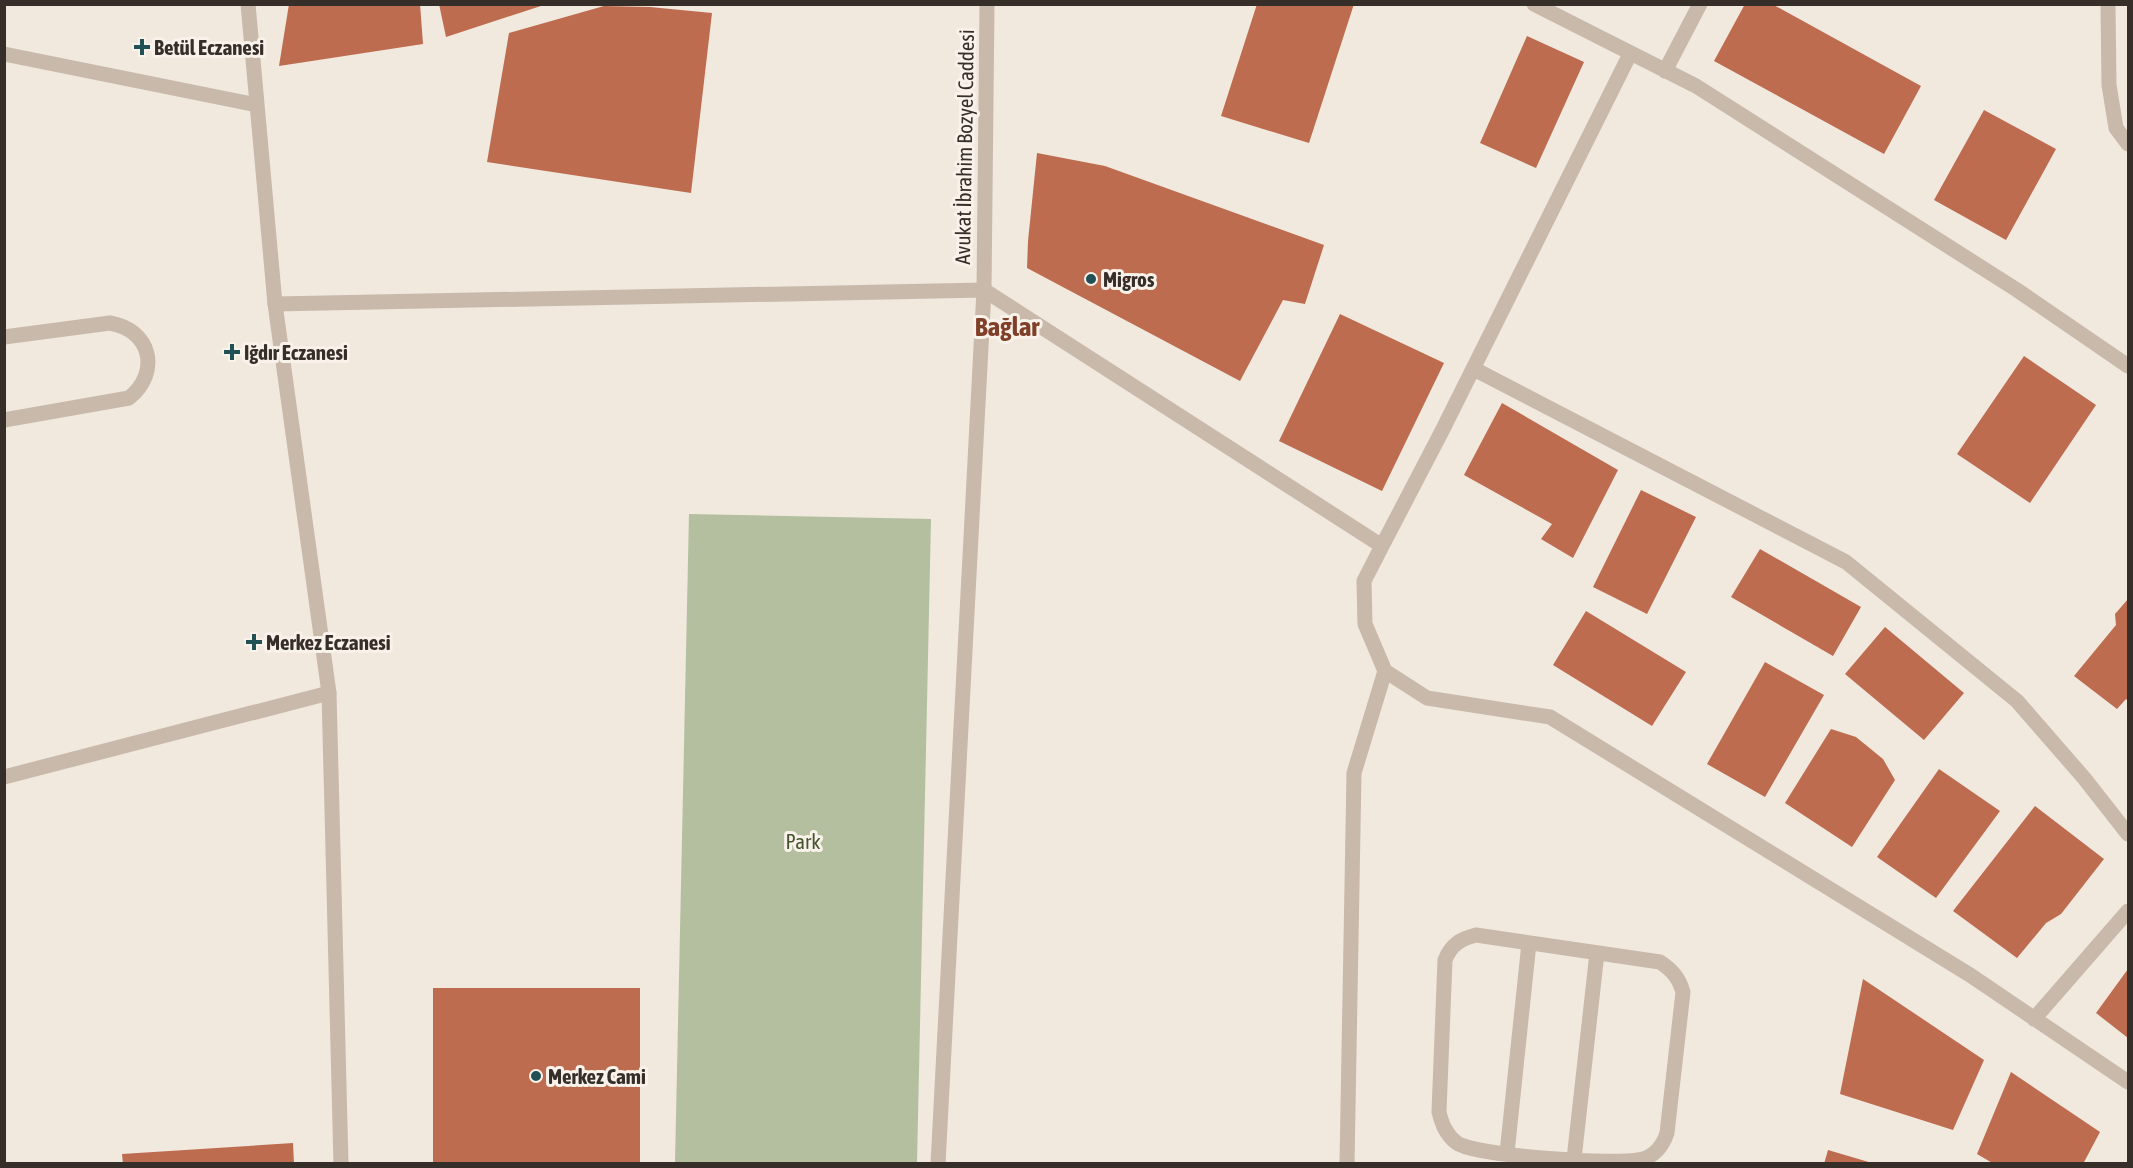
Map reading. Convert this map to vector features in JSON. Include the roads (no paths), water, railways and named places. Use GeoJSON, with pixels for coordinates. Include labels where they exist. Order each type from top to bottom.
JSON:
{"type":"FeatureCollection","features":[{"type":"Feature","properties":{"kind":"street"},"geometry":{"type":"LineString","coordinates":[[248,4],[275,304],[329,693],[342,1164]]}},
{"type":"Feature","properties":{"kind":"street","name":"Avukat İbrahim Bozyel Caddesi"},"geometry":{"type":"LineString","coordinates":[[938,1164],[984,290],[987,4]]}},
{"type":"Feature","properties":{"kind":"street"},"geometry":{"type":"LineString","coordinates":[[1534,4],[1696,86],[2017,290],[2128,366]]}},
{"type":"Feature","properties":{"kind":"street"},"geometry":{"type":"LineString","coordinates":[[1665,71],[1700,4]]}},
{"type":"Feature","properties":{"kind":"street"},"geometry":{"type":"LineString","coordinates":[[2108,4],[2109,85],[2116,128],[2128,144]]}},
{"type":"Feature","properties":{"kind":"street"},"geometry":{"type":"LineString","coordinates":[[4,54],[257,105]]}},
{"type":"Feature","properties":{"kind":"street"},"geometry":{"type":"LineString","coordinates":[[1630,54],[1474,369],[1364,581],[1365,624],[1385,671],[1427,698],[1550,717],[1970,975],[2128,1082]]}},
{"type":"Feature","properties":{"kind":"street"},"geometry":{"type":"LineString","coordinates":[[275,304],[984,290],[1382,546]]}},
{"type":"Feature","properties":{"kind":"street"},"geometry":{"type":"LineString","coordinates":[[4,337],[110,323],[122,325],[133,331],[141,341],[147,352],[149,365],[140,390],[129,398],[4,420]]}},
{"type":"Feature","properties":{"kind":"street"},"geometry":{"type":"LineString","coordinates":[[1474,369],[1846,562],[2017,701],[2084,778],[2128,834]]}},
{"type":"Feature","properties":{"kind":"street"},"geometry":{"type":"LineString","coordinates":[[1347,1164],[1354,773],[1385,671]]}},
{"type":"Feature","properties":{"kind":"street"},"geometry":{"type":"LineString","coordinates":[[4,777],[329,693]]}},
{"type":"Feature","properties":{"kind":"street"},"geometry":{"type":"LineString","coordinates":[[2034,1019],[2128,911]]}},
{"type":"Feature","properties":{"kind":"street"},"geometry":{"type":"LineString","coordinates":[[1476,935],[1597,953],[1660,962],[1670,968],[1681,985],[1683,992],[1667,1133],[1659,1150],[1642,1160],[1539,1161],[1467,1148],[1456,1142],[1441,1124],[1439,1112],[1446,960],[1454,944],[1476,935]]}},
{"type":"Feature","properties":{"kind":"street"},"geometry":{"type":"LineString","coordinates":[[1507,1154],[1529,943]]}},
{"type":"Feature","properties":{"kind":"street"},"geometry":{"type":"LineString","coordinates":[[1574,1159],[1597,953]]}},
{"type":"Feature","properties":{"kind":"place","name":"Betül Eczanesi"},"geometry":{"type":"Point","coordinates":[142,47]}},
{"type":"Feature","properties":{"kind":"place","name":"Migros"},"geometry":{"type":"Point","coordinates":[1091,279]}},
{"type":"Feature","properties":{"kind":"place","name":"Iğdır Eczanesi"},"geometry":{"type":"Point","coordinates":[232,352]}},
{"type":"Feature","properties":{"kind":"place","name":"Merkez Eczanesi"},"geometry":{"type":"Point","coordinates":[254,642]}},
{"type":"Feature","properties":{"kind":"place","name":"Merkez Cami"},"geometry":{"type":"Point","coordinates":[536,1076]}},
{"type":"Feature","properties":{"kind":"district","name":"Bağlar"},"geometry":{"type":"Point","coordinates":[1007,326]}},
{"type":"Feature","properties":{"kind":"park label","name":"Park"},"geometry":{"type":"Point","coordinates":[803,841]}}]}
